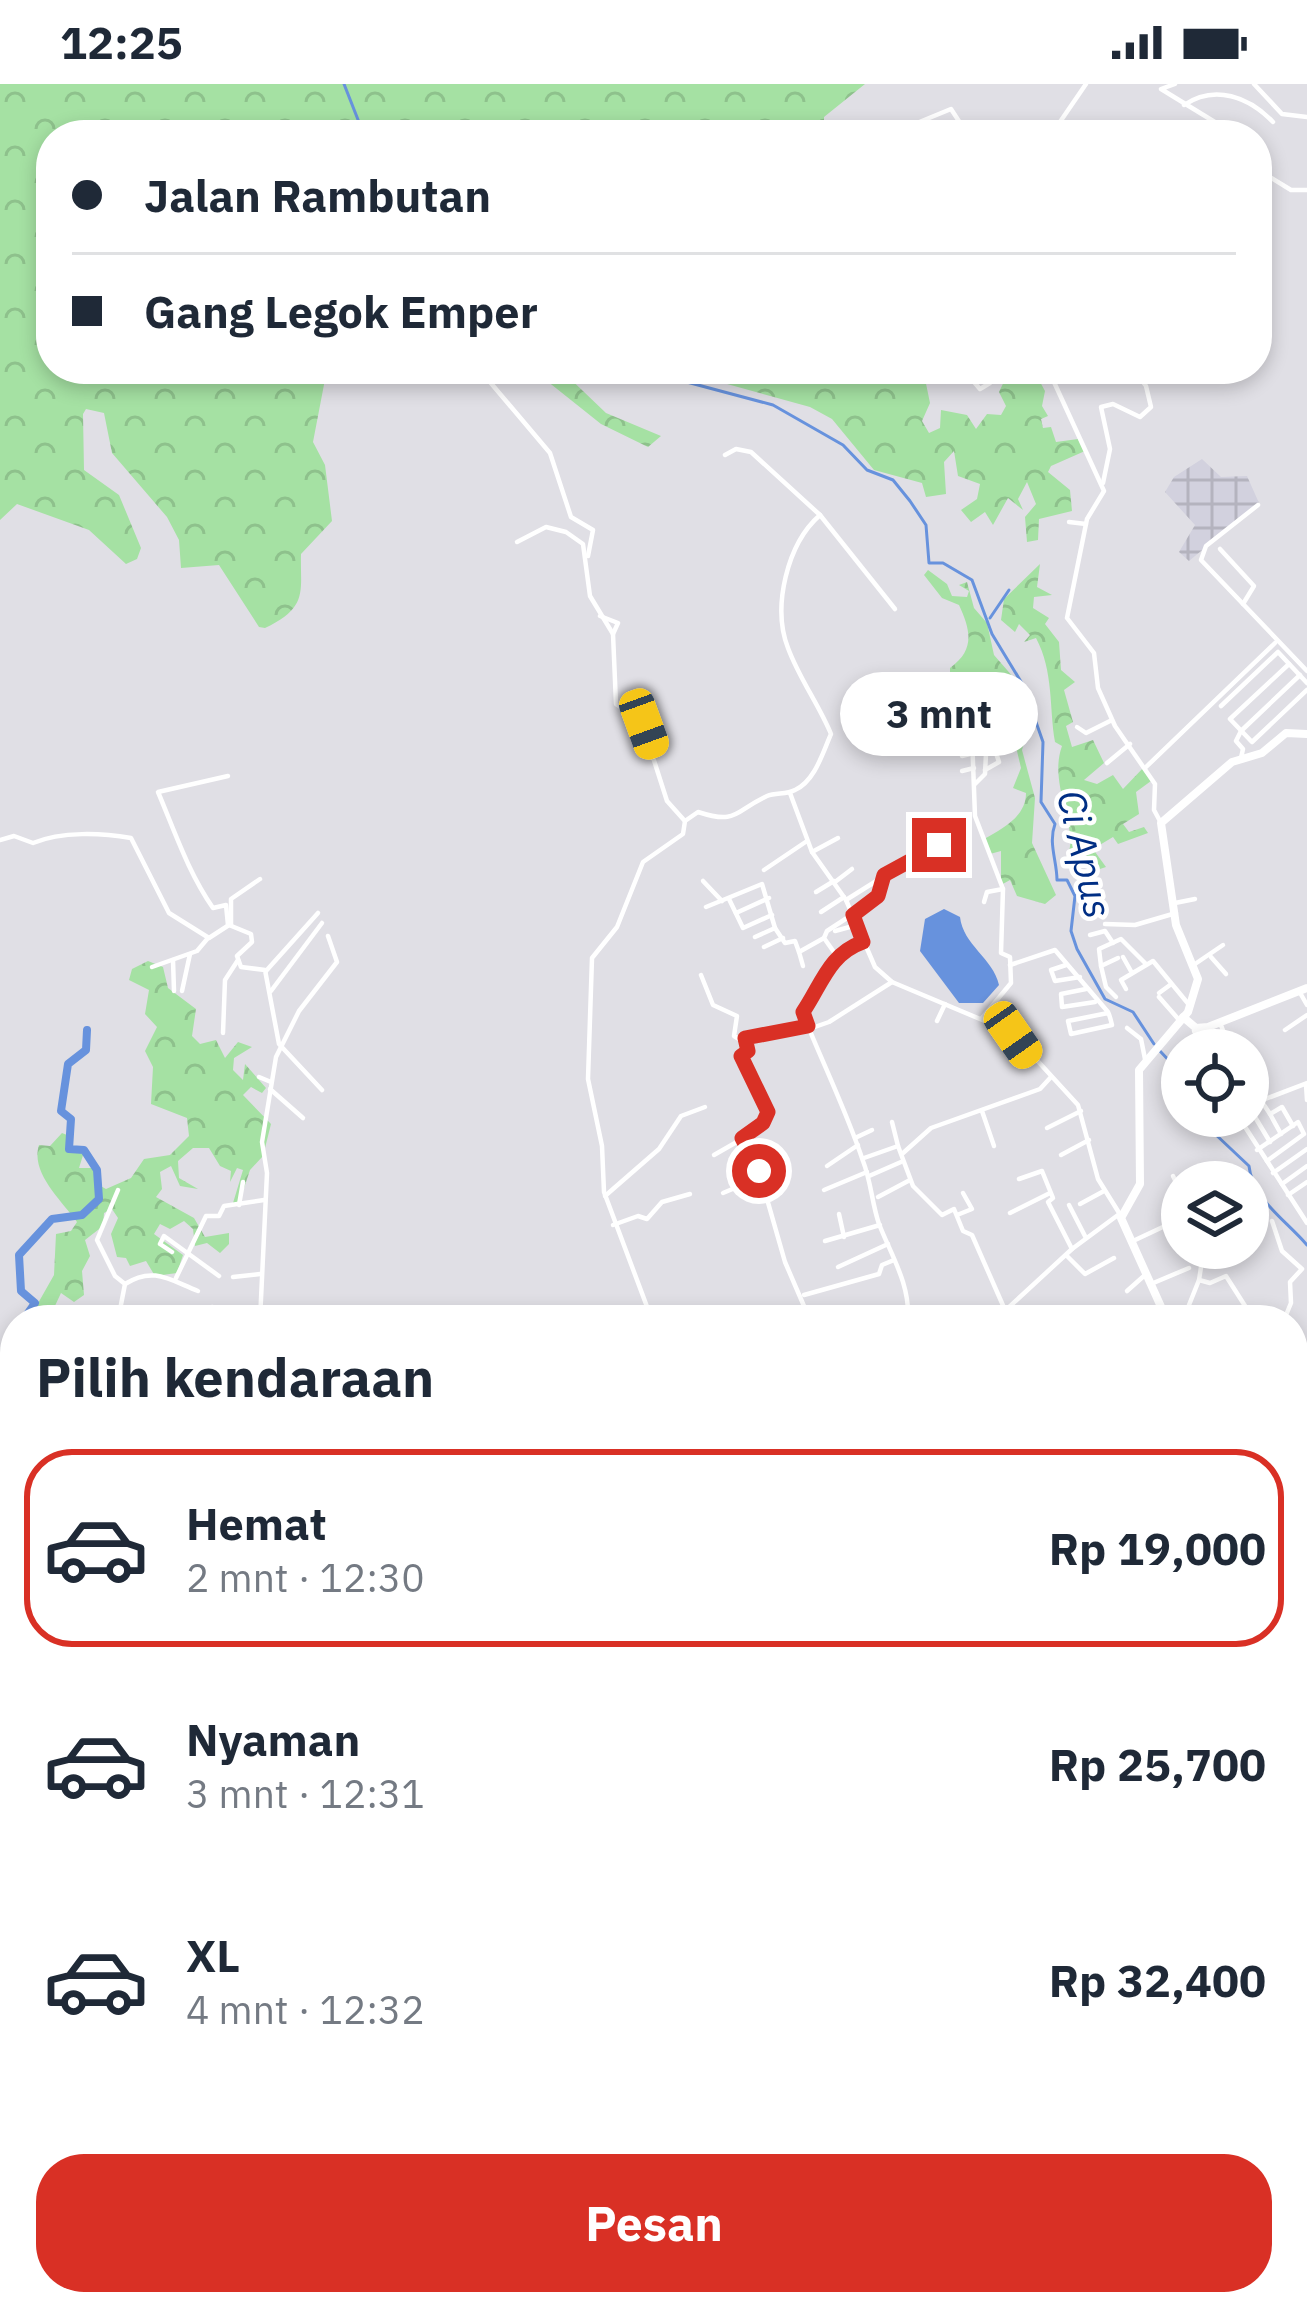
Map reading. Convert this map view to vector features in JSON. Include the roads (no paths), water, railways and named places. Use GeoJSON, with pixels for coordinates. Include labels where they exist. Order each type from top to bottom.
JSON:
{"type":"FeatureCollection","features":[{"type":"Feature","properties":{"kind":"main road"},"geometry":{"type":"LineString","coordinates":[[1160,1305],[1120,1215],[1140,1186],[1138,1075],[1147,1057],[1182,1019],[1198,979],[1175,908],[1161,823],[1241,758],[1265,751],[1286,733],[1307,734]]}},
{"type":"Feature","properties":{"kind":"main road"},"geometry":{"type":"LineString","coordinates":[[1182,1019],[1192,1026],[1220,1023],[1303,990]]}},
{"type":"Feature","properties":{"kind":"street"},"geometry":{"type":"LineString","coordinates":[[1061,120],[1086,84]]}},
{"type":"Feature","properties":{"kind":"street"},"geometry":{"type":"LineString","coordinates":[[1175,84],[1161,89],[1217,120]]}},
{"type":"Feature","properties":{"kind":"street"},"geometry":{"type":"LineString","coordinates":[[1254,84],[1282,115],[1307,116]]}},
{"type":"Feature","properties":{"kind":"street"},"geometry":{"type":"LineString","coordinates":[[1184,105],[1201,92],[1232,89],[1256,102],[1271,120]]}},
{"type":"Feature","properties":{"kind":"street"},"geometry":{"type":"LineString","coordinates":[[926,120],[951,110],[958,120]]}},
{"type":"Feature","properties":{"kind":"street"},"geometry":{"type":"LineString","coordinates":[[1272,178],[1291,190],[1307,190]]}},
{"type":"Feature","properties":{"kind":"street"},"geometry":{"type":"LineString","coordinates":[[491,384],[550,452],[572,518],[593,530],[588,586],[600,616],[614,634]]}},
{"type":"Feature","properties":{"kind":"street"},"geometry":{"type":"LineString","coordinates":[[1055,384],[1103,484]]}},
{"type":"Feature","properties":{"kind":"street"},"geometry":{"type":"LineString","coordinates":[[1144,384],[1151,407],[1136,417],[1113,404],[1103,405],[1110,449],[1104,495],[1090,508],[1067,618],[1093,650],[1098,688],[1112,720],[1157,789],[1154,810],[1161,823]]}},
{"type":"Feature","properties":{"kind":"street"},"geometry":{"type":"LineString","coordinates":[[725,455],[740,448],[751,452],[820,515],[895,609]]}},
{"type":"Feature","properties":{"kind":"street"},"geometry":{"type":"LineString","coordinates":[[1258,505],[1200,557],[1241,606],[1307,671]]}},
{"type":"Feature","properties":{"kind":"street"},"geometry":{"type":"LineString","coordinates":[[646,1305],[604,1196],[602,1146],[587,1070],[592,958],[617,927],[643,862],[681,836],[685,821],[700,812],[716,819],[744,814],[766,796],[790,793],[809,778],[831,734],[786,644],[783,616],[791,559],[804,532],[820,515]]}},
{"type":"Feature","properties":{"kind":"street"},"geometry":{"type":"LineString","coordinates":[[1069,522],[1086,524]]}},
{"type":"Feature","properties":{"kind":"street"},"geometry":{"type":"LineString","coordinates":[[517,542],[546,527],[574,536],[588,556]]}},
{"type":"Feature","properties":{"kind":"street"},"geometry":{"type":"LineString","coordinates":[[1220,549],[1254,585],[1241,606]]}},
{"type":"Feature","properties":{"kind":"street"},"geometry":{"type":"LineString","coordinates":[[600,616],[617,619],[616,704],[641,720],[671,809],[685,821]]}},
{"type":"Feature","properties":{"kind":"street"},"geometry":{"type":"LineString","coordinates":[[1145,768],[1277,642]]}},
{"type":"Feature","properties":{"kind":"street"},"geometry":{"type":"LineString","coordinates":[[1221,706],[1278,652],[1300,676],[1307,687],[1252,742],[1230,719],[1288,664]]}},
{"type":"Feature","properties":{"kind":"street"},"geometry":{"type":"LineString","coordinates":[[1241,758],[1244,749],[1236,741],[1241,731],[1300,676]]}},
{"type":"Feature","properties":{"kind":"street"},"geometry":{"type":"LineString","coordinates":[[1247,681],[1258,693]]}},
{"type":"Feature","properties":{"kind":"street"},"geometry":{"type":"LineString","coordinates":[[938,687],[970,732],[976,818],[1003,889],[1001,954],[1010,957],[1009,988],[982,1018]]}},
{"type":"Feature","properties":{"kind":"street"},"geometry":{"type":"LineString","coordinates":[[985,770],[986,733],[1003,700]]}},
{"type":"Feature","properties":{"kind":"street"},"geometry":{"type":"LineString","coordinates":[[1077,727],[1086,733],[1112,720]]}},
{"type":"Feature","properties":{"kind":"street"},"geometry":{"type":"LineString","coordinates":[[975,784],[999,762],[993,744]]}},
{"type":"Feature","properties":{"kind":"street"},"geometry":{"type":"LineString","coordinates":[[1107,763],[1130,744]]}},
{"type":"Feature","properties":{"kind":"street"},"geometry":{"type":"LineString","coordinates":[[962,756],[974,753]]}},
{"type":"Feature","properties":{"kind":"street"},"geometry":{"type":"LineString","coordinates":[[962,771],[974,768]]}},
{"type":"Feature","properties":{"kind":"street"},"geometry":{"type":"LineString","coordinates":[[228,776],[158,790],[187,869],[213,908],[227,906],[230,925]]}},
{"type":"Feature","properties":{"kind":"street"},"geometry":{"type":"LineString","coordinates":[[790,793],[812,852],[845,898],[875,967],[892,982],[1008,1029],[1081,1111],[1104,1192],[1120,1215],[1072,1249],[1011,1305]]}},
{"type":"Feature","properties":{"kind":"street"},"geometry":{"type":"LineString","coordinates":[[0,840],[14,836],[33,844],[51,836],[130,837],[169,913],[208,938]]}},
{"type":"Feature","properties":{"kind":"street"},"geometry":{"type":"LineString","coordinates":[[821,912],[948,836]]}},
{"type":"Feature","properties":{"kind":"street"},"geometry":{"type":"LineString","coordinates":[[812,852],[838,838]]}},
{"type":"Feature","properties":{"kind":"street"},"geometry":{"type":"LineString","coordinates":[[764,870],[807,841]]}},
{"type":"Feature","properties":{"kind":"street"},"geometry":{"type":"LineString","coordinates":[[815,892],[852,869]]}},
{"type":"Feature","properties":{"kind":"street"},"geometry":{"type":"LineString","coordinates":[[230,925],[231,899],[260,879]]}},
{"type":"Feature","properties":{"kind":"street"},"geometry":{"type":"LineString","coordinates":[[799,952],[878,896],[880,879]]}},
{"type":"Feature","properties":{"kind":"street"},"geometry":{"type":"LineString","coordinates":[[704,881],[726,900],[743,928],[772,915]]}},
{"type":"Feature","properties":{"kind":"street"},"geometry":{"type":"LineString","coordinates":[[706,908],[762,884],[775,928],[783,938],[795,941],[803,965]]}},
{"type":"Feature","properties":{"kind":"street"},"geometry":{"type":"LineString","coordinates":[[984,902],[987,892],[1003,889]]}},
{"type":"Feature","properties":{"kind":"street"},"geometry":{"type":"LineString","coordinates":[[735,913],[769,898]]}},
{"type":"Feature","properties":{"kind":"street"},"geometry":{"type":"LineString","coordinates":[[1106,924],[1135,925],[1195,898]]}},
{"type":"Feature","properties":{"kind":"street"},"geometry":{"type":"LineString","coordinates":[[265,972],[318,913]]}},
{"type":"Feature","properties":{"kind":"street"},"geometry":{"type":"LineString","coordinates":[[269,993],[322,923]]}},
{"type":"Feature","properties":{"kind":"street"},"geometry":{"type":"LineString","coordinates":[[152,968],[190,954],[230,925]]}},
{"type":"Feature","properties":{"kind":"street"},"geometry":{"type":"LineString","coordinates":[[223,1033],[225,980],[253,938],[230,925]]}},
{"type":"Feature","properties":{"kind":"street"},"geometry":{"type":"LineString","coordinates":[[835,931],[857,925]]}},
{"type":"Feature","properties":{"kind":"street"},"geometry":{"type":"LineString","coordinates":[[755,937],[775,928]]}},
{"type":"Feature","properties":{"kind":"street"},"geometry":{"type":"LineString","coordinates":[[1090,935],[1105,931],[1113,943]]}},
{"type":"Feature","properties":{"kind":"street"},"geometry":{"type":"LineString","coordinates":[[279,1044],[337,962],[328,936]]}},
{"type":"Feature","properties":{"kind":"street"},"geometry":{"type":"LineString","coordinates":[[764,947],[783,938]]}},
{"type":"Feature","properties":{"kind":"street"},"geometry":{"type":"LineString","coordinates":[[824,938],[836,956]]}},
{"type":"Feature","properties":{"kind":"street"},"geometry":{"type":"LineString","coordinates":[[1116,997],[1106,987],[1099,949],[1121,940],[1145,964]]}},
{"type":"Feature","properties":{"kind":"street"},"geometry":{"type":"LineString","coordinates":[[863,942],[844,949],[822,976],[803,1012],[863,1158],[880,1225],[910,1295],[909,1305]]}},
{"type":"Feature","properties":{"kind":"street"},"geometry":{"type":"LineString","coordinates":[[1195,964],[1223,945]]}},
{"type":"Feature","properties":{"kind":"street"},"geometry":{"type":"LineString","coordinates":[[1010,965],[1055,950],[1080,977],[1108,1013],[1112,1027],[1070,1034],[1068,1021],[1108,1013]]}},
{"type":"Feature","properties":{"kind":"street"},"geometry":{"type":"LineString","coordinates":[[173,960],[178,991],[190,954]]}},
{"type":"Feature","properties":{"kind":"street"},"geometry":{"type":"LineString","coordinates":[[1101,966],[1120,957],[1147,979],[1161,972]]}},
{"type":"Feature","properties":{"kind":"street"},"geometry":{"type":"LineString","coordinates":[[1211,957],[1226,974]]}},
{"type":"Feature","properties":{"kind":"street"},"geometry":{"type":"LineString","coordinates":[[238,960],[243,970],[265,972]]}},
{"type":"Feature","properties":{"kind":"street"},"geometry":{"type":"LineString","coordinates":[[1126,989],[1120,981],[1153,961],[1190,1006]]}},
{"type":"Feature","properties":{"kind":"street"},"geometry":{"type":"LineString","coordinates":[[1066,965],[1051,970],[1054,981],[1080,977]]}},
{"type":"Feature","properties":{"kind":"street"},"geometry":{"type":"LineString","coordinates":[[260,1305],[262,1142],[279,1044],[265,972]]}},
{"type":"Feature","properties":{"kind":"street"},"geometry":{"type":"LineString","coordinates":[[701,975],[713,1005],[730,1008],[737,1016],[736,1040],[829,1022],[892,982]]}},
{"type":"Feature","properties":{"kind":"street"},"geometry":{"type":"LineString","coordinates":[[1170,985],[1159,995],[1182,1019]]}},
{"type":"Feature","properties":{"kind":"street"},"geometry":{"type":"LineString","coordinates":[[1086,989],[1060,994],[1062,1006],[1095,1002]]}},
{"type":"Feature","properties":{"kind":"street"},"geometry":{"type":"LineString","coordinates":[[1303,990],[1307,1005]]}},
{"type":"Feature","properties":{"kind":"street"},"geometry":{"type":"LineString","coordinates":[[937,1021],[946,1004]]}},
{"type":"Feature","properties":{"kind":"street"},"geometry":{"type":"LineString","coordinates":[[1286,1030],[1305,1018],[1306,1030]]}},
{"type":"Feature","properties":{"kind":"street"},"geometry":{"type":"LineString","coordinates":[[1220,1023],[1222,1029]]}},
{"type":"Feature","properties":{"kind":"street"},"geometry":{"type":"LineString","coordinates":[[1127,1028],[1141,1039],[1147,1057]]}},
{"type":"Feature","properties":{"kind":"street"},"geometry":{"type":"LineString","coordinates":[[714,1154],[742,1139],[768,1116],[741,1056],[748,1051],[745,1038]]}},
{"type":"Feature","properties":{"kind":"street"},"geometry":{"type":"LineString","coordinates":[[279,1044],[322,1090]]}},
{"type":"Feature","properties":{"kind":"street"},"geometry":{"type":"LineString","coordinates":[[259,1077],[303,1118]]}},
{"type":"Feature","properties":{"kind":"street"},"geometry":{"type":"LineString","coordinates":[[824,1190],[902,1158],[931,1128],[1040,1089],[1051,1077]]}},
{"type":"Feature","properties":{"kind":"street"},"geometry":{"type":"LineString","coordinates":[[1269,1098],[1306,1083],[1307,1100]]}},
{"type":"Feature","properties":{"kind":"street"},"geometry":{"type":"LineString","coordinates":[[1281,1133],[1270,1114],[1295,1104]]}},
{"type":"Feature","properties":{"kind":"street"},"geometry":{"type":"LineString","coordinates":[[604,1196],[659,1148],[681,1116],[705,1107]]}},
{"type":"Feature","properties":{"kind":"street"},"geometry":{"type":"LineString","coordinates":[[982,1111],[994,1146]]}},
{"type":"Feature","properties":{"kind":"street"},"geometry":{"type":"LineString","coordinates":[[1047,1128],[1081,1111]]}},
{"type":"Feature","properties":{"kind":"street"},"geometry":{"type":"LineString","coordinates":[[1284,1111],[1293,1126]]}},
{"type":"Feature","properties":{"kind":"street"},"geometry":{"type":"LineString","coordinates":[[1257,1150],[1298,1122],[1304,1134],[1266,1161]]}},
{"type":"Feature","properties":{"kind":"street"},"geometry":{"type":"LineString","coordinates":[[892,1123],[910,1180],[934,1211],[943,1215],[953,1209],[963,1231],[973,1237],[1004,1305]]}},
{"type":"Feature","properties":{"kind":"street"},"geometry":{"type":"LineString","coordinates":[[827,1166],[872,1130]]}},
{"type":"Feature","properties":{"kind":"street"},"geometry":{"type":"LineString","coordinates":[[1252,1137],[1264,1161]]}},
{"type":"Feature","properties":{"kind":"street"},"geometry":{"type":"LineString","coordinates":[[1267,1137],[1270,1142]]}},
{"type":"Feature","properties":{"kind":"street"},"geometry":{"type":"LineString","coordinates":[[742,1139],[761,1177],[785,1262],[806,1305]]}},
{"type":"Feature","properties":{"kind":"street"},"geometry":{"type":"LineString","coordinates":[[1061,1155],[1089,1140]]}},
{"type":"Feature","properties":{"kind":"street"},"geometry":{"type":"LineString","coordinates":[[863,1158],[898,1146]]}},
{"type":"Feature","properties":{"kind":"street"},"geometry":{"type":"LineString","coordinates":[[1273,1173],[1307,1149]]}},
{"type":"Feature","properties":{"kind":"street"},"geometry":{"type":"LineString","coordinates":[[1281,1185],[1307,1166]]}},
{"type":"Feature","properties":{"kind":"street"},"geometry":{"type":"LineString","coordinates":[[1269,1168],[1306,1219]]}},
{"type":"Feature","properties":{"kind":"street"},"geometry":{"type":"LineString","coordinates":[[1019,1179],[1041,1171],[1050,1192],[1048,1202],[1072,1249]]}},
{"type":"Feature","properties":{"kind":"street"},"geometry":{"type":"LineString","coordinates":[[723,1193],[761,1177]]}},
{"type":"Feature","properties":{"kind":"street"},"geometry":{"type":"LineString","coordinates":[[875,1198],[910,1180]]}},
{"type":"Feature","properties":{"kind":"street"},"geometry":{"type":"LineString","coordinates":[[239,1205],[243,1182]]}},
{"type":"Feature","properties":{"kind":"street"},"geometry":{"type":"LineString","coordinates":[[1288,1196],[1307,1182]]}},
{"type":"Feature","properties":{"kind":"street"},"geometry":{"type":"LineString","coordinates":[[118,1190],[97,1242],[115,1276],[125,1284]]}},
{"type":"Feature","properties":{"kind":"street"},"geometry":{"type":"LineString","coordinates":[[1010,1213],[1050,1192]]}},
{"type":"Feature","properties":{"kind":"street"},"geometry":{"type":"LineString","coordinates":[[1080,1204],[1104,1192]]}},
{"type":"Feature","properties":{"kind":"street"},"geometry":{"type":"LineString","coordinates":[[957,1215],[971,1209],[964,1193]]}},
{"type":"Feature","properties":{"kind":"street"},"geometry":{"type":"LineString","coordinates":[[613,1225],[647,1219],[662,1202],[690,1194]]}},
{"type":"Feature","properties":{"kind":"street"},"geometry":{"type":"LineString","coordinates":[[1296,1207],[1307,1199]]}},
{"type":"Feature","properties":{"kind":"street"},"geometry":{"type":"LineString","coordinates":[[176,1279],[206,1216],[264,1201]]}},
{"type":"Feature","properties":{"kind":"street"},"geometry":{"type":"LineString","coordinates":[[1070,1205],[1086,1238]]}},
{"type":"Feature","properties":{"kind":"street"},"geometry":{"type":"LineString","coordinates":[[839,1214],[844,1237]]}},
{"type":"Feature","properties":{"kind":"street"},"geometry":{"type":"LineString","coordinates":[[1272,1221],[1282,1251],[1305,1267],[1290,1282],[1291,1305]]}},
{"type":"Feature","properties":{"kind":"street"},"geometry":{"type":"LineString","coordinates":[[825,1241],[880,1225]]}},
{"type":"Feature","properties":{"kind":"street"},"geometry":{"type":"LineString","coordinates":[[1132,1242],[1161,1228]]}},
{"type":"Feature","properties":{"kind":"street"},"geometry":{"type":"LineString","coordinates":[[172,1252],[160,1244],[164,1235],[203,1260],[204,1270],[219,1276]]}},
{"type":"Feature","properties":{"kind":"street"},"geometry":{"type":"LineString","coordinates":[[838,1267],[888,1244]]}},
{"type":"Feature","properties":{"kind":"street"},"geometry":{"type":"LineString","coordinates":[[1065,1255],[1085,1274],[1114,1258]]}},
{"type":"Feature","properties":{"kind":"street"},"geometry":{"type":"LineString","coordinates":[[803,1296],[880,1273],[882,1264],[894,1259]]}},
{"type":"Feature","properties":{"kind":"street"},"geometry":{"type":"LineString","coordinates":[[1127,1291],[1148,1279],[1185,1269]]}},
{"type":"Feature","properties":{"kind":"street"},"geometry":{"type":"LineString","coordinates":[[1189,1305],[1201,1269]]}},
{"type":"Feature","properties":{"kind":"street"},"geometry":{"type":"LineString","coordinates":[[121,1305],[125,1284],[136,1276],[159,1273],[198,1291]]}},
{"type":"Feature","properties":{"kind":"street"},"geometry":{"type":"LineString","coordinates":[[233,1277],[260,1274]]}},
{"type":"Feature","properties":{"kind":"street"},"geometry":{"type":"LineString","coordinates":[[1199,1280],[1210,1283],[1226,1276],[1244,1305]]}},
{"type":"Feature","properties":{"kind":"water"},"geometry":{"type":"Polygon","coordinates":[[[944,909],[960,917],[967,936],[996,975],[999,985],[983,1003],[959,1003],[920,951],[925,919],[944,909]]]}},
{"type":"Feature","properties":{"kind":"waterway","name":"Ci Apus"},"geometry":{"type":"LineString","coordinates":[[344,84],[358,120]]}},
{"type":"Feature","properties":{"kind":"waterway","name":"Ci Apus"},"geometry":{"type":"LineString","coordinates":[[694,384],[773,405],[843,445],[867,470],[893,480],[926,525],[929,563],[943,563],[972,580],[992,634],[1023,685],[1043,742],[1041,802],[1055,824],[1057,880],[1067,880],[1075,896],[1071,931],[1077,949],[1105,999],[1133,1012],[1154,1044]]}},
{"type":"Feature","properties":{"kind":"waterway"},"geometry":{"type":"LineString","coordinates":[[990,618],[1009,590]]}},
{"type":"Feature","properties":{"kind":"waterway"},"geometry":{"type":"LineString","coordinates":[[34,1305],[21,1291],[19,1255],[52,1219],[82,1215],[99,1199],[97,1170],[84,1150],[69,1149],[71,1119],[61,1111],[68,1064],[86,1050],[87,1030]]}},
{"type":"Feature","properties":{"kind":"waterway","name":"Ci Apus"},"geometry":{"type":"LineString","coordinates":[[1218,1137],[1249,1166],[1263,1199],[1307,1245]]}}]}
